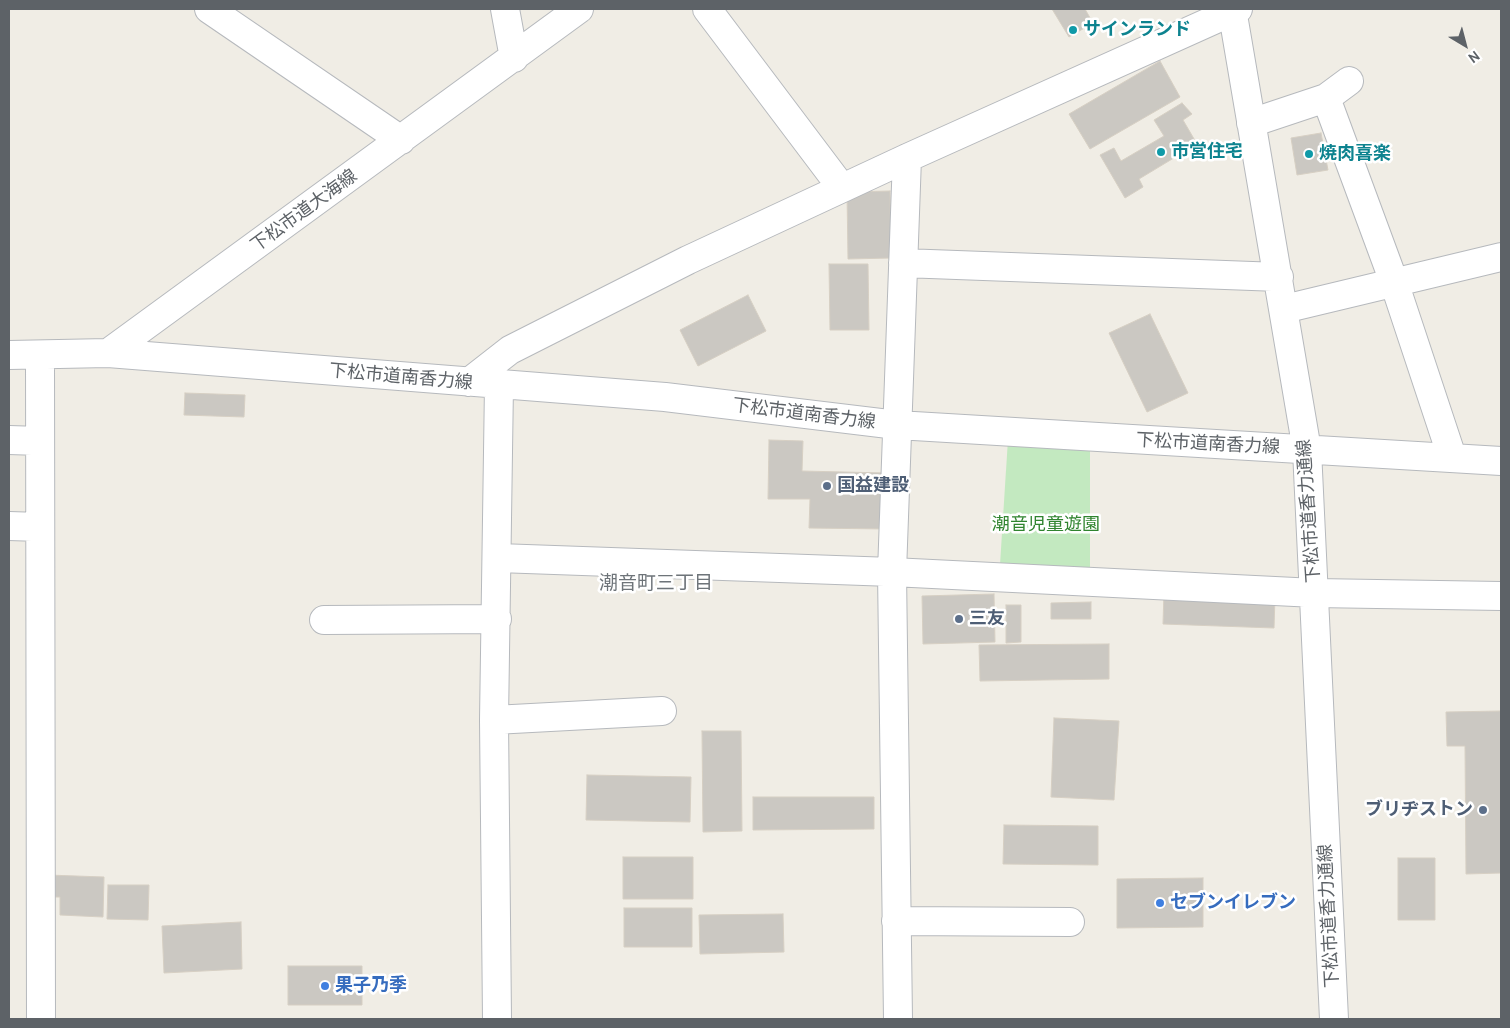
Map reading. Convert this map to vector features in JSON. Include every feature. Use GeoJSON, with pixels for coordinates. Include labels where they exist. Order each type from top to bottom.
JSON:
{"type":"FeatureCollection","features":[{"type":"Feature","properties":{"kind":"street"},"geometry":{"type":"LineString","coordinates":[[209,9],[401,140]]}},
{"type":"Feature","properties":{"kind":"street"},"geometry":{"type":"LineString","coordinates":[[505,9],[514,58]]}},
{"type":"Feature","properties":{"kind":"street","name":"下松市道大海線"},"geometry":{"type":"LineString","coordinates":[[108,354],[514,58],[578,9]]}},
{"type":"Feature","properties":{"kind":"street"},"geometry":{"type":"LineString","coordinates":[[707,9],[842,188]]}},
{"type":"Feature","properties":{"kind":"street"},"geometry":{"type":"LineString","coordinates":[[469,382],[510,350],[688,260],[1233,9]]}},
{"type":"Feature","properties":{"kind":"street","name":"下松市道香力通線"},"geometry":{"type":"LineString","coordinates":[[1233,9],[1307,450],[1334,1019]]}},
{"type":"Feature","properties":{"kind":"street"},"geometry":{"type":"LineString","coordinates":[[1251,123],[1326,98],[1349,81]]}},
{"type":"Feature","properties":{"kind":"street"},"geometry":{"type":"LineString","coordinates":[[1326,98],[1394,282],[1452,457]]}},
{"type":"Feature","properties":{"kind":"street"},"geometry":{"type":"LineString","coordinates":[[898,1019],[892,572],[907,158]]}},
{"type":"Feature","properties":{"kind":"street"},"geometry":{"type":"LineString","coordinates":[[1284,308],[1501,257]]}},
{"type":"Feature","properties":{"kind":"street"},"geometry":{"type":"LineString","coordinates":[[903,263],[1279,277]]}},
{"type":"Feature","properties":{"kind":"street"},"geometry":{"type":"LineString","coordinates":[[9,355],[108,354]]}},
{"type":"Feature","properties":{"kind":"street","name":"下松市道南香力線"},"geometry":{"type":"LineString","coordinates":[[108,354],[499,385],[665,396],[897,425],[1501,461]]}},
{"type":"Feature","properties":{"kind":"street"},"geometry":{"type":"LineString","coordinates":[[40,356],[42,1019]]}},
{"type":"Feature","properties":{"kind":"street"},"geometry":{"type":"LineString","coordinates":[[497,1019],[494,720],[498,558],[499,385]]}},
{"type":"Feature","properties":{"kind":"street"},"geometry":{"type":"LineString","coordinates":[[9,440],[40,441]]}},
{"type":"Feature","properties":{"kind":"street"},"geometry":{"type":"LineString","coordinates":[[9,526],[40,527]]}},
{"type":"Feature","properties":{"kind":"street"},"geometry":{"type":"LineString","coordinates":[[498,558],[892,572],[1315,593],[1501,596]]}},
{"type":"Feature","properties":{"kind":"street"},"geometry":{"type":"LineString","coordinates":[[324,620],[497,619]]}},
{"type":"Feature","properties":{"kind":"street"},"geometry":{"type":"LineString","coordinates":[[494,720],[662,711]]}},
{"type":"Feature","properties":{"kind":"street"},"geometry":{"type":"LineString","coordinates":[[896,921],[1070,922]]}},
{"type":"Feature","properties":{"kind":"green space","name":"潮音児童遊園"},"geometry":{"type":"Polygon","coordinates":[[[1008,439],[1090,448],[1090,574],[1000,565],[1008,439]]]}},
{"type":"Feature","properties":{"kind":"building","name":"サインランド"},"geometry":{"type":"Polygon","coordinates":[[[1052,9],[1085,9],[1093,23],[1069,37],[1052,9]]]}},
{"type":"Feature","properties":{"kind":"building"},"geometry":{"type":"Polygon","coordinates":[[[1160,61],[1180,97],[1090,149],[1069,114],[1160,61]]]}},
{"type":"Feature","properties":{"kind":"building","name":"市営住宅"},"geometry":{"type":"Polygon","coordinates":[[[1182,103],[1192,114],[1183,120],[1197,144],[1139,179],[1143,187],[1125,198],[1100,155],[1114,148],[1121,161],[1164,136],[1154,120],[1182,103]]]}},
{"type":"Feature","properties":{"kind":"building","name":"焼肉喜楽"},"geometry":{"type":"Polygon","coordinates":[[[1321,133],[1328,170],[1297,175],[1291,138],[1321,133]]]}},
{"type":"Feature","properties":{"kind":"building"},"geometry":{"type":"Polygon","coordinates":[[[890,191],[891,258],[848,259],[847,192],[890,191]]]}},
{"type":"Feature","properties":{"kind":"building"},"geometry":{"type":"Polygon","coordinates":[[[829,264],[868,264],[869,330],[830,330],[829,264]]]}},
{"type":"Feature","properties":{"kind":"building"},"geometry":{"type":"Polygon","coordinates":[[[748,295],[766,331],[698,366],[680,330],[748,295]]]}},
{"type":"Feature","properties":{"kind":"building"},"geometry":{"type":"Polygon","coordinates":[[[1150,314],[1188,393],[1147,412],[1109,333],[1150,314]]]}},
{"type":"Feature","properties":{"kind":"building"},"geometry":{"type":"Polygon","coordinates":[[[185,393],[245,395],[244,417],[184,415],[185,393]]]}},
{"type":"Feature","properties":{"kind":"building","name":"国益建設"},"geometry":{"type":"Polygon","coordinates":[[[769,440],[803,441],[802,471],[886,473],[885,529],[809,528],[810,499],[768,499],[769,440]]]}},
{"type":"Feature","properties":{"kind":"building"},"geometry":{"type":"Polygon","coordinates":[[[1164,592],[1275,597],[1274,628],[1163,624],[1164,592]]]}},
{"type":"Feature","properties":{"kind":"building","name":"三友"},"geometry":{"type":"Polygon","coordinates":[[[994,594],[995,642],[923,644],[922,596],[994,594]]]}},
{"type":"Feature","properties":{"kind":"building"},"geometry":{"type":"Polygon","coordinates":[[[1091,602],[1091,619],[1051,619],[1051,603],[1091,602]]]}},
{"type":"Feature","properties":{"kind":"building"},"geometry":{"type":"Polygon","coordinates":[[[1006,605],[1021,605],[1021,642],[1006,643],[1006,605]]]}},
{"type":"Feature","properties":{"kind":"building"},"geometry":{"type":"Polygon","coordinates":[[[1109,644],[1109,679],[980,681],[979,645],[1109,644]]]}},
{"type":"Feature","properties":{"kind":"building","name":"ブリヂストン"},"geometry":{"type":"Polygon","coordinates":[[[1501,711],[1501,873],[1466,874],[1465,746],[1447,746],[1446,712],[1501,711]]]}},
{"type":"Feature","properties":{"kind":"building"},"geometry":{"type":"Polygon","coordinates":[[[1054,718],[1119,721],[1114,800],[1051,797],[1054,718]]]}},
{"type":"Feature","properties":{"kind":"building"},"geometry":{"type":"Polygon","coordinates":[[[702,731],[741,731],[742,831],[703,832],[702,731]]]}},
{"type":"Feature","properties":{"kind":"building"},"geometry":{"type":"Polygon","coordinates":[[[587,775],[691,777],[690,822],[586,820],[587,775]]]}},
{"type":"Feature","properties":{"kind":"building"},"geometry":{"type":"Polygon","coordinates":[[[753,797],[874,797],[874,829],[753,830],[753,797]]]}},
{"type":"Feature","properties":{"kind":"building"},"geometry":{"type":"Polygon","coordinates":[[[1004,825],[1098,826],[1098,865],[1003,864],[1004,825]]]}},
{"type":"Feature","properties":{"kind":"building"},"geometry":{"type":"Polygon","coordinates":[[[623,857],[693,857],[693,899],[623,899],[623,857]]]}},
{"type":"Feature","properties":{"kind":"building"},"geometry":{"type":"Polygon","coordinates":[[[1398,858],[1435,858],[1435,920],[1398,920],[1398,858]]]}},
{"type":"Feature","properties":{"kind":"building"},"geometry":{"type":"Polygon","coordinates":[[[48,875],[104,877],[103,917],[60,915],[60,897],[47,897],[48,875]]]}},
{"type":"Feature","properties":{"kind":"building","name":"セブンイレブン"},"geometry":{"type":"Polygon","coordinates":[[[1203,878],[1203,927],[1117,928],[1117,879],[1203,878]]]}},
{"type":"Feature","properties":{"kind":"building"},"geometry":{"type":"Polygon","coordinates":[[[108,885],[149,885],[148,920],[107,919],[108,885]]]}},
{"type":"Feature","properties":{"kind":"building"},"geometry":{"type":"Polygon","coordinates":[[[624,908],[692,908],[692,947],[624,947],[624,908]]]}},
{"type":"Feature","properties":{"kind":"building"},"geometry":{"type":"Polygon","coordinates":[[[783,914],[784,952],[700,954],[699,915],[783,914]]]}},
{"type":"Feature","properties":{"kind":"building"},"geometry":{"type":"Polygon","coordinates":[[[241,922],[242,969],[164,973],[162,926],[241,922]]]}},
{"type":"Feature","properties":{"kind":"building","name":"果子乃季"},"geometry":{"type":"Polygon","coordinates":[[[288,966],[362,966],[362,1005],[288,1005],[288,966]]]}},
{"type":"Feature","properties":{"kind":"place","name":"サインランド"},"geometry":{"type":"Point","coordinates":[1073,30]}},
{"type":"Feature","properties":{"kind":"place","name":"市営住宅"},"geometry":{"type":"Point","coordinates":[1161,152]}},
{"type":"Feature","properties":{"kind":"place","name":"焼肉喜楽"},"geometry":{"type":"Point","coordinates":[1309,154]}},
{"type":"Feature","properties":{"kind":"place","name":"国益建設"},"geometry":{"type":"Point","coordinates":[827,486]}},
{"type":"Feature","properties":{"kind":"place","name":"三友"},"geometry":{"type":"Point","coordinates":[959,619]}},
{"type":"Feature","properties":{"kind":"place","name":"ブリヂストン"},"geometry":{"type":"Point","coordinates":[1483,810]}},
{"type":"Feature","properties":{"kind":"place","name":"セブンイレブン"},"geometry":{"type":"Point","coordinates":[1160,903]}},
{"type":"Feature","properties":{"kind":"place","name":"果子乃季"},"geometry":{"type":"Point","coordinates":[325,986]}},
{"type":"Feature","properties":{"kind":"district","name":"潮音町三丁目"},"geometry":{"type":"Point","coordinates":[656,583]}}]}
